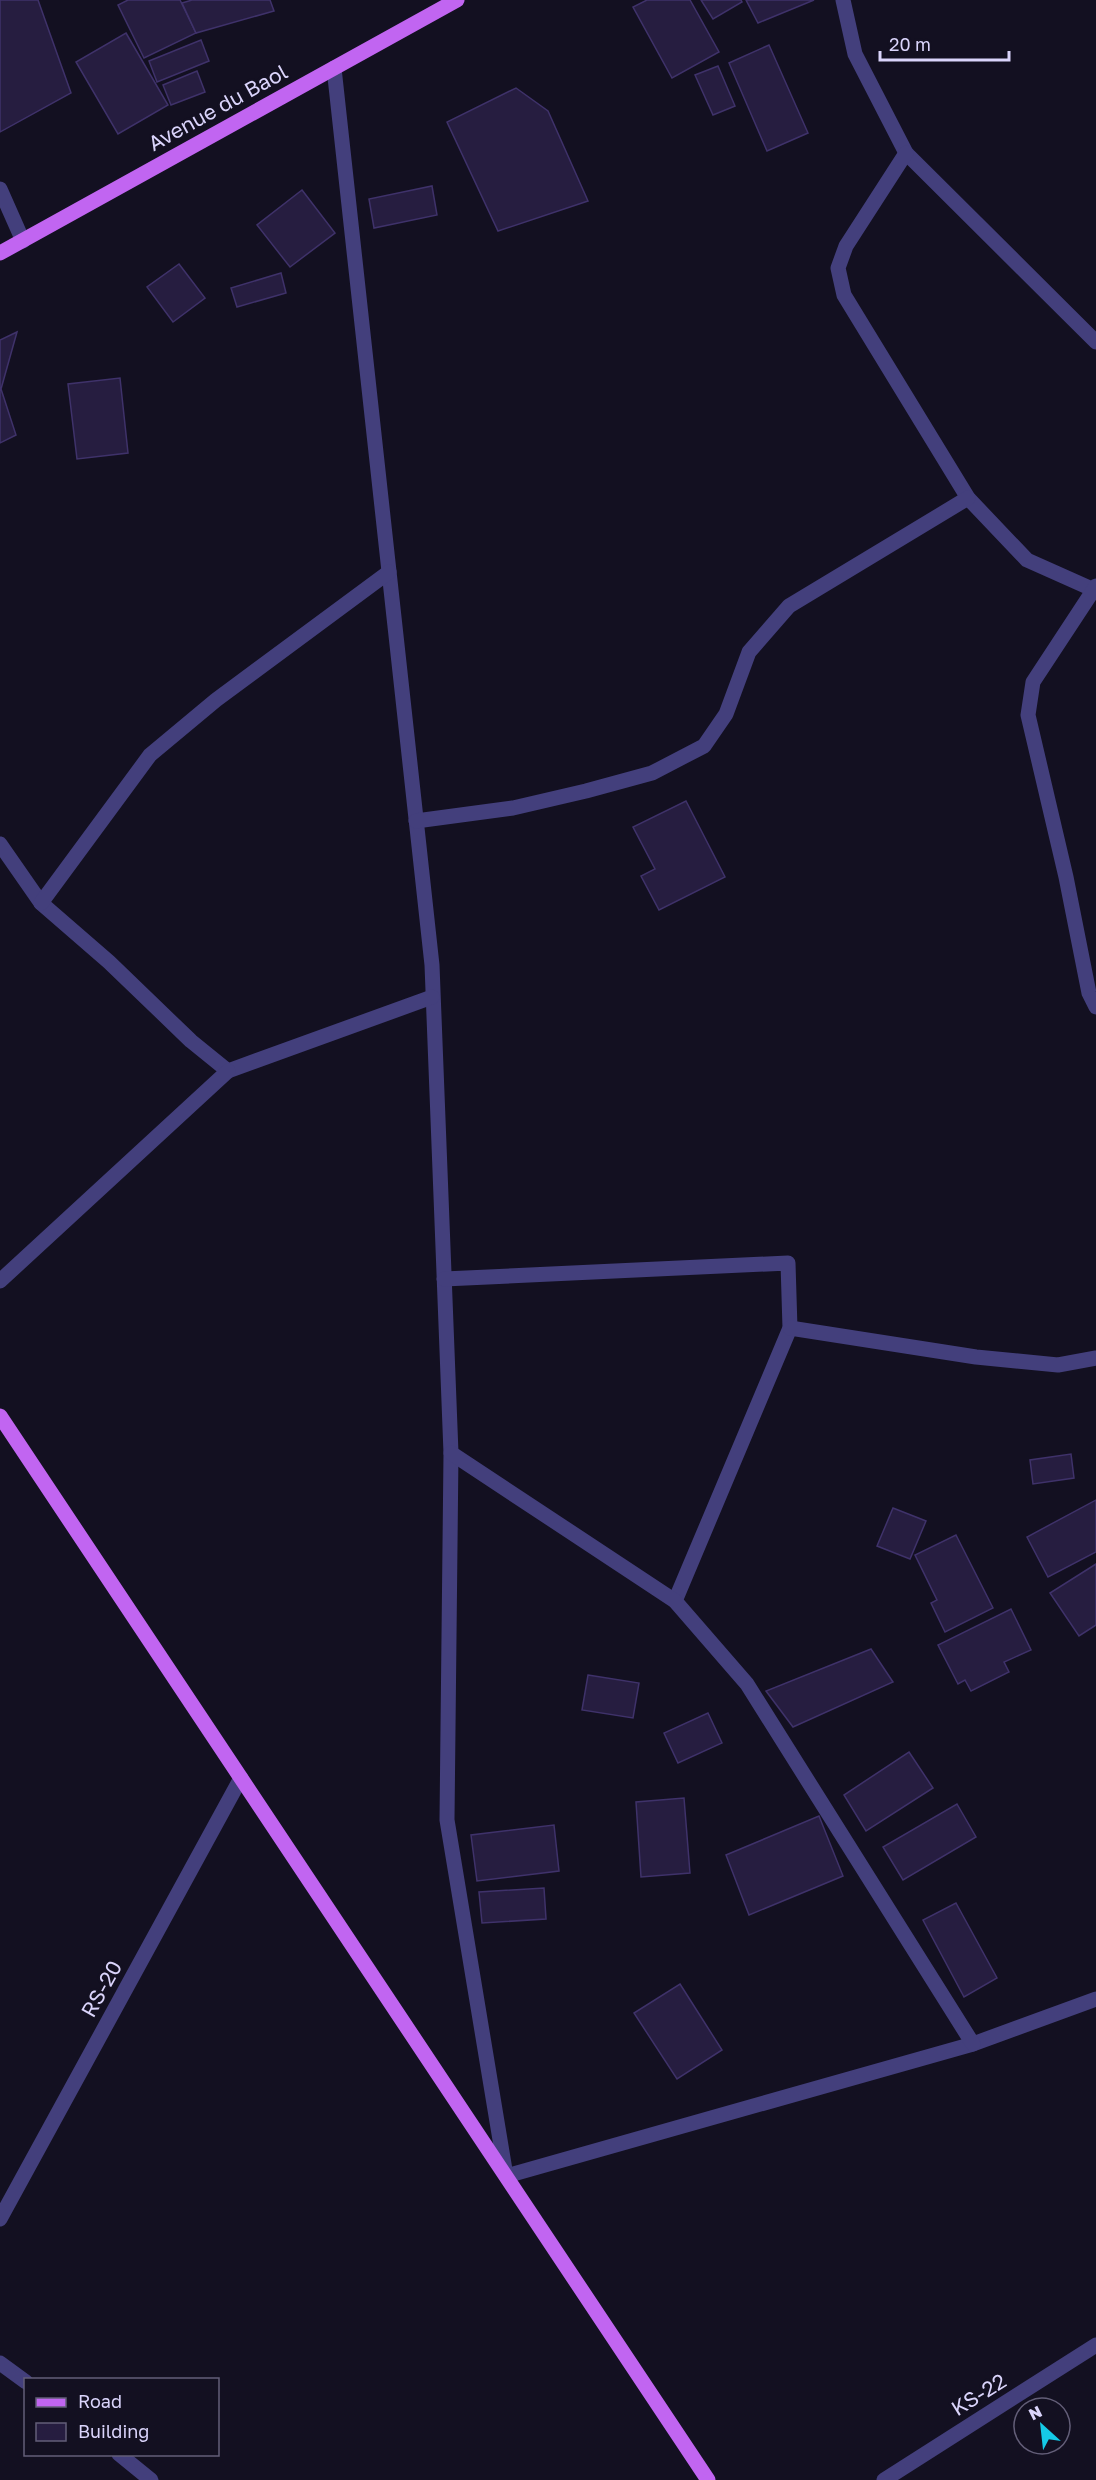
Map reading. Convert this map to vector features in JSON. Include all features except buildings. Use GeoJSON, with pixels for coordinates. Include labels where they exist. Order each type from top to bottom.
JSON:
{"type":"FeatureCollection","features":[{"type":"Feature","properties":{"kind":"main road","name":"Avenue du Baol"},"geometry":{"type":"LineString","coordinates":[[0,253],[457,0]]}},
{"type":"Feature","properties":{"kind":"main road"},"geometry":{"type":"LineString","coordinates":[[0,1416],[708,2480]]}},
{"type":"Feature","properties":{"kind":"street"},"geometry":{"type":"LineString","coordinates":[[843,0],[855,54],[906,153],[1096,342]]}},
{"type":"Feature","properties":{"kind":"street"},"geometry":{"type":"LineString","coordinates":[[334,68],[432,966],[451,1453],[447,1820],[506,2176],[973,2044],[1096,1999]]}},
{"type":"Feature","properties":{"kind":"street"},"geometry":{"type":"LineString","coordinates":[[906,153],[846,246],[838,268],[844,295],[968,498],[1027,560],[1094,587],[1033,682],[1028,715],[1066,877],[1089,993],[1096,1007]]}},
{"type":"Feature","properties":{"kind":"street"},"geometry":{"type":"LineString","coordinates":[[0,189],[23,241]]}},
{"type":"Feature","properties":{"kind":"street"},"geometry":{"type":"LineString","coordinates":[[416,821],[513,808],[586,791],[652,773],[704,746],[726,714],[749,652],[789,606],[968,498]]}},
{"type":"Feature","properties":{"kind":"street"},"geometry":{"type":"LineString","coordinates":[[41,903],[150,755],[216,700],[389,572]]}},
{"type":"Feature","properties":{"kind":"street"},"geometry":{"type":"LineString","coordinates":[[0,844],[41,903],[109,962],[191,1041],[228,1071]]}},
{"type":"Feature","properties":{"kind":"street"},"geometry":{"type":"LineString","coordinates":[[0,1281],[228,1071],[432,997]]}},
{"type":"Feature","properties":{"kind":"street"},"geometry":{"type":"LineString","coordinates":[[444,1279],[788,1263],[789,1328],[675,1601]]}},
{"type":"Feature","properties":{"kind":"street"},"geometry":{"type":"LineString","coordinates":[[789,1328],[976,1357],[1058,1365],[1096,1358]]}},
{"type":"Feature","properties":{"kind":"street"},"geometry":{"type":"LineString","coordinates":[[451,1453],[675,1601],[747,1684],[973,2044]]}},
{"type":"Feature","properties":{"kind":"street","name":"RS-20"},"geometry":{"type":"LineString","coordinates":[[0,2220],[241,1778]]}},
{"type":"Feature","properties":{"kind":"street","name":"KS-22"},"geometry":{"type":"LineString","coordinates":[[884,2480],[1096,2345]]}},
{"type":"Feature","properties":{"kind":"street"},"geometry":{"type":"LineString","coordinates":[[0,2362],[24,2380]]}},
{"type":"Feature","properties":{"kind":"street"},"geometry":{"type":"LineString","coordinates":[[121,2456],[151,2480]]}}]}
